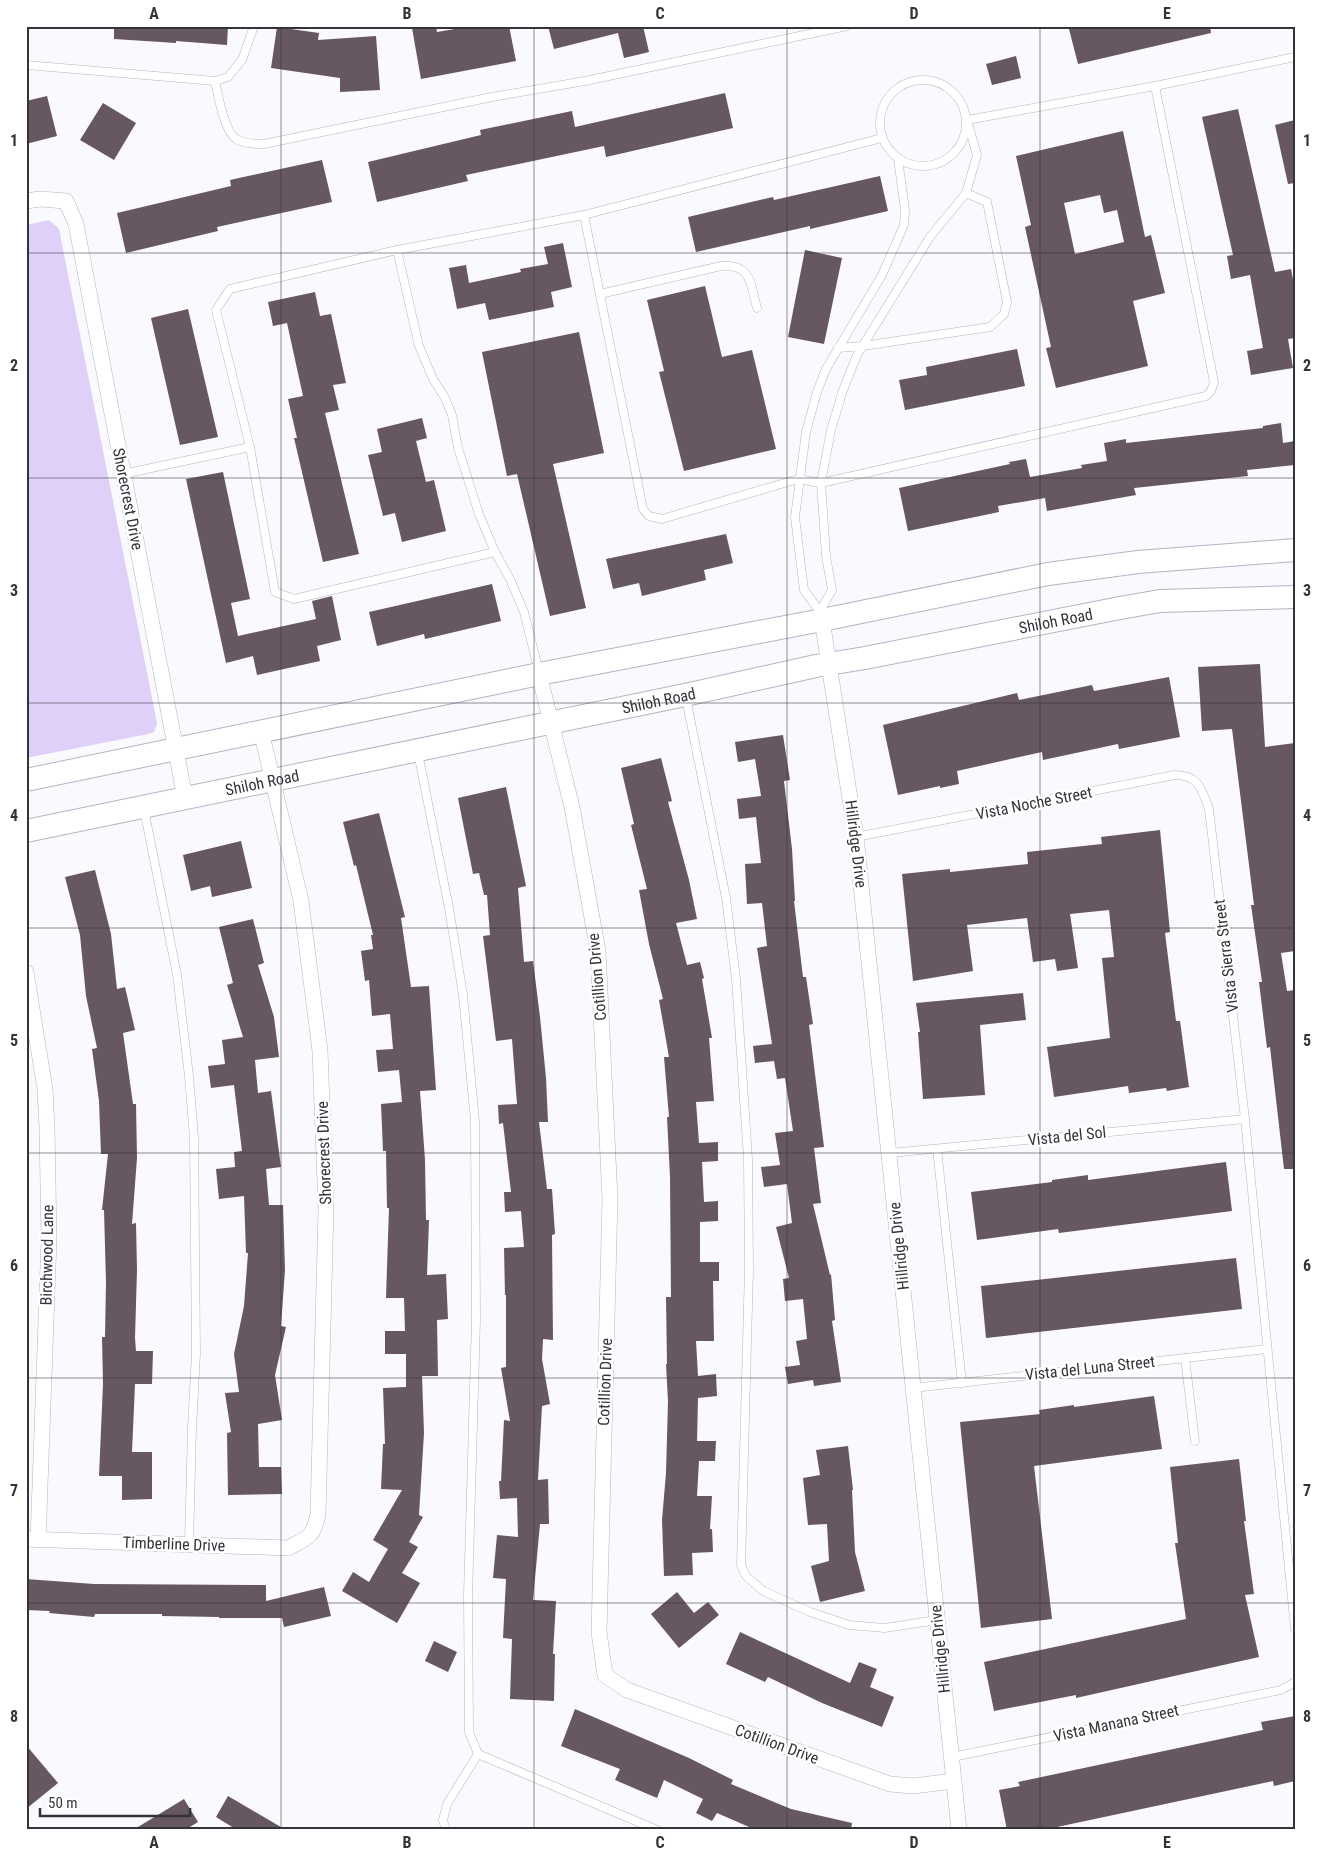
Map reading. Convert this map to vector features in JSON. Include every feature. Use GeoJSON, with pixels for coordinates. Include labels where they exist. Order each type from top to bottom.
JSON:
{"type":"FeatureCollection","features":[{"type":"Feature","properties":{"kind":"main road"},"geometry":{"type":"LineString","coordinates":[[26,780],[821,615],[1048,574],[1138,562],[1295,550]]}},
{"type":"Feature","properties":{"kind":"main road","name":"Shiloh Road"},"geometry":{"type":"LineString","coordinates":[[26,831],[829,664],[1120,608],[1160,601],[1295,597]]}},
{"type":"Feature","properties":{"kind":"street","name":"Shorecrest Drive"},"geometry":{"type":"LineString","coordinates":[[26,201],[40,199],[66,201],[76,224],[185,798]]}},
{"type":"Feature","properties":{"kind":"street","name":"Hillridge Drive"},"geometry":{"type":"LineString","coordinates":[[821,615],[856,837],[959,1830]]}},
{"type":"Feature","properties":{"kind":"street","name":"Cotillion Drive"},"geometry":{"type":"LineString","coordinates":[[539,674],[572,807],[598,951],[610,1199],[599,1632],[605,1675],[627,1690],[890,1784],[913,1786],[954,1781]]}},
{"type":"Feature","properties":{"kind":"street","name":"Shorecrest Drive"},"geometry":{"type":"LineString","coordinates":[[260,732],[302,901],[320,1051],[326,1209],[318,1514],[315,1530]]}},
{"type":"Feature","properties":{"kind":"street","name":"Birchwood Lane"},"geometry":{"type":"LineString","coordinates":[[26,972],[45,1089],[49,1239],[32,1540]]}},
{"type":"Feature","properties":{"kind":"street","name":"Timberline Drive"},"geometry":{"type":"LineString","coordinates":[[32,1540],[288,1548],[307,1538],[315,1530]]}},
{"type":"Feature","properties":{"kind":"lane"},"geometry":{"type":"LineString","coordinates":[[26,65],[215,81],[228,77],[242,60],[254,26]]}},
{"type":"Feature","properties":{"kind":"lane"},"geometry":{"type":"LineString","coordinates":[[215,81],[229,131],[236,139],[249,143],[264,144],[492,97],[585,81],[847,26]]}},
{"type":"Feature","properties":{"kind":"lane"},"geometry":{"type":"LineString","coordinates":[[967,120],[1155,86],[1295,57]]}},
{"type":"Feature","properties":{"kind":"lane"},"geometry":{"type":"LineString","coordinates":[[821,615],[832,590],[826,556],[821,483],[831,430],[841,398],[857,354],[930,237],[966,193],[977,155],[967,120],[963,106],[955,93],[943,84],[929,80],[914,80],[900,86],[889,95],[882,108],[879,123],[882,138],[888,150],[898,159],[910,165],[924,167],[938,164],[950,158],[960,147],[965,134],[967,120]]}},
{"type":"Feature","properties":{"kind":"lane"},"geometry":{"type":"LineString","coordinates":[[584,215],[643,509],[649,516],[662,519],[798,479],[821,483],[1206,396],[1212,390],[1214,382],[1155,86]]}},
{"type":"Feature","properties":{"kind":"lane"},"geometry":{"type":"LineString","coordinates":[[494,552],[294,599],[275,592],[250,446],[216,310],[230,289],[397,250],[584,215],[882,138]]}},
{"type":"Feature","properties":{"kind":"lane"},"geometry":{"type":"LineString","coordinates":[[821,615],[804,590],[795,517],[798,479],[806,432],[817,392],[826,369],[882,275],[904,225],[905,210],[898,159]]}},
{"type":"Feature","properties":{"kind":"lane"},"geometry":{"type":"LineString","coordinates":[[838,348],[990,327],[1004,314],[1007,302],[987,202],[966,193]]}},
{"type":"Feature","properties":{"kind":"lane"},"geometry":{"type":"LineString","coordinates":[[397,250],[419,346],[433,379],[446,398],[452,415],[458,448],[480,514],[494,552],[510,579],[524,612],[539,674]]}},
{"type":"Feature","properties":{"kind":"lane"},"geometry":{"type":"LineString","coordinates":[[600,294],[732,265],[742,268],[749,279],[757,308]]}},
{"type":"Feature","properties":{"kind":"lane"},"geometry":{"type":"LineString","coordinates":[[124,474],[250,446]]}},
{"type":"Feature","properties":{"kind":"lane"},"geometry":{"type":"LineString","coordinates":[[685,695],[726,898],[736,979],[748,1159],[749,1269],[741,1564],[746,1576],[763,1591],[810,1612],[849,1625],[885,1628],[937,1620]]}},
{"type":"Feature","properties":{"kind":"lane"},"geometry":{"type":"LineString","coordinates":[[418,750],[464,995],[475,1121],[476,1320],[468,1605],[469,1732],[478,1754],[657,1830]]}},
{"type":"Feature","properties":{"kind":"lane","name":"Vista Noche Street"},"geometry":{"type":"LineString","coordinates":[[856,837],[1175,775],[1186,775],[1196,781],[1203,794]]}},
{"type":"Feature","properties":{"kind":"lane","name":"Vista Sierra Street"},"geometry":{"type":"LineString","coordinates":[[1203,794],[1209,809],[1245,1119],[1266,1349],[1295,1629]]}},
{"type":"Feature","properties":{"kind":"lane"},"geometry":{"type":"LineString","coordinates":[[144,807],[177,974],[194,1138],[196,1354],[189,1544]]}},
{"type":"Feature","properties":{"kind":"lane","name":"Vista del Sol"},"geometry":{"type":"LineString","coordinates":[[890,1153],[1245,1119]]}},
{"type":"Feature","properties":{"kind":"lane"},"geometry":{"type":"LineString","coordinates":[[937,1149],[962,1382]]}},
{"type":"Feature","properties":{"kind":"lane","name":"Vista del Luna Street"},"geometry":{"type":"LineString","coordinates":[[913,1388],[1266,1349]]}},
{"type":"Feature","properties":{"kind":"lane"},"geometry":{"type":"LineString","coordinates":[[1185,1358],[1195,1441]]}},
{"type":"Feature","properties":{"kind":"lane","name":"Vista Manana Street"},"geometry":{"type":"LineString","coordinates":[[952,1756],[1281,1690],[1295,1682]]}},
{"type":"Feature","properties":{"kind":"lane"},"geometry":{"type":"LineString","coordinates":[[446,1830],[443,1820],[448,1804],[478,1754]]}},
{"type":"Feature","properties":{"kind":"shaded area"},"geometry":{"type":"Polygon","coordinates":[[[49,220],[59,229],[157,723],[154,732],[148,734],[26,758],[26,225],[49,220]]]}},
{"type":"Feature","properties":{"kind":"building"},"geometry":{"type":"Polygon","coordinates":[[[114,26],[228,26],[227,45],[114,39],[114,26]]]}},
{"type":"Feature","properties":{"kind":"building"},"geometry":{"type":"Polygon","coordinates":[[[436,26],[437,32],[472,26],[509,26],[516,61],[421,79],[412,28],[436,26]]]}},
{"type":"Feature","properties":{"kind":"building"},"geometry":{"type":"Polygon","coordinates":[[[548,26],[643,26],[649,52],[624,58],[618,33],[554,49],[548,26]]]}},
{"type":"Feature","properties":{"kind":"building"},"geometry":{"type":"Polygon","coordinates":[[[1079,26],[1210,26],[1211,33],[1078,64],[1069,29],[1079,26]]]}},
{"type":"Feature","properties":{"kind":"building"},"geometry":{"type":"Polygon","coordinates":[[[277,27],[319,33],[318,40],[376,36],[380,90],[340,92],[340,78],[271,68],[277,27]]]}},
{"type":"Feature","properties":{"kind":"building"},"geometry":{"type":"Polygon","coordinates":[[[1016,56],[1021,78],[992,85],[986,64],[1016,56]]]}},
{"type":"Feature","properties":{"kind":"building"},"geometry":{"type":"Polygon","coordinates":[[[725,93],[733,128],[606,157],[604,146],[466,175],[468,181],[377,202],[368,162],[481,135],[480,130],[572,111],[575,127],[725,93]]]}},
{"type":"Feature","properties":{"kind":"building"},"geometry":{"type":"Polygon","coordinates":[[[47,96],[57,136],[26,144],[26,101],[47,96]]]}},
{"type":"Feature","properties":{"kind":"building"},"geometry":{"type":"Polygon","coordinates":[[[103,103],[136,123],[114,160],[80,140],[103,103]]]}},
{"type":"Feature","properties":{"kind":"building"},"geometry":{"type":"Polygon","coordinates":[[[1238,109],[1275,272],[1291,269],[1295,290],[1295,338],[1288,339],[1293,368],[1251,375],[1247,351],[1263,348],[1250,275],[1231,279],[1227,256],[1233,255],[1202,117],[1238,109]]]}},
{"type":"Feature","properties":{"kind":"building"},"geometry":{"type":"Polygon","coordinates":[[[1295,120],[1295,183],[1288,184],[1275,125],[1295,120]]]}},
{"type":"Feature","properties":{"kind":"building"},"geometry":{"type":"Polygon","coordinates":[[[1123,131],[1145,237],[1151,235],[1165,293],[1133,301],[1148,366],[1056,388],[1046,348],[1051,347],[1025,227],[1031,225],[1016,156],[1123,131]],[[1100,195],[1064,203],[1075,254],[1124,242],[1117,210],[1104,213],[1100,195]]]}},
{"type":"Feature","properties":{"kind":"building"},"geometry":{"type":"Polygon","coordinates":[[[322,160],[332,202],[217,227],[218,231],[126,253],[117,213],[231,186],[230,180],[322,160]]]}},
{"type":"Feature","properties":{"kind":"building"},"geometry":{"type":"Polygon","coordinates":[[[880,176],[888,211],[810,229],[810,226],[696,252],[688,217],[773,197],[774,200],[880,176]]]}},
{"type":"Feature","properties":{"kind":"building"},"geometry":{"type":"Polygon","coordinates":[[[563,243],[572,287],[551,292],[554,307],[489,320],[485,303],[457,309],[449,268],[466,265],[469,283],[521,272],[520,269],[548,264],[544,247],[563,243]]]}},
{"type":"Feature","properties":{"kind":"building"},"geometry":{"type":"Polygon","coordinates":[[[805,250],[842,258],[824,344],[788,337],[805,250]]]}},
{"type":"Feature","properties":{"kind":"building"},"geometry":{"type":"Polygon","coordinates":[[[705,286],[722,357],[752,350],[776,449],[684,471],[659,372],[664,371],[647,300],[705,286]]]}},
{"type":"Feature","properties":{"kind":"building"},"geometry":{"type":"Polygon","coordinates":[[[315,292],[320,316],[331,314],[346,383],[333,385],[339,410],[325,413],[359,554],[323,562],[294,438],[297,438],[288,399],[303,396],[287,323],[273,326],[268,302],[315,292]]]}},
{"type":"Feature","properties":{"kind":"building"},"geometry":{"type":"Polygon","coordinates":[[[188,309],[218,437],[180,445],[151,318],[188,309]]]}},
{"type":"Feature","properties":{"kind":"building"},"geometry":{"type":"Polygon","coordinates":[[[579,332],[604,453],[553,464],[586,608],[550,616],[517,474],[507,476],[482,352],[579,332]]]}},
{"type":"Feature","properties":{"kind":"building"},"geometry":{"type":"Polygon","coordinates":[[[1017,349],[1025,386],[905,410],[899,380],[927,375],[926,367],[1017,349]]]}},
{"type":"Feature","properties":{"kind":"building"},"geometry":{"type":"Polygon","coordinates":[[[422,418],[427,438],[416,441],[426,482],[434,480],[446,531],[402,542],[395,513],[383,516],[368,455],[382,452],[377,429],[422,418]]]}},
{"type":"Feature","properties":{"kind":"building"},"geometry":{"type":"Polygon","coordinates":[[[1281,423],[1283,443],[1295,441],[1295,465],[1247,470],[1248,476],[1134,488],[1136,495],[1047,511],[1045,498],[998,506],[999,512],[908,531],[899,488],[1026,459],[1030,477],[1082,468],[1081,465],[1107,461],[1104,443],[1126,439],[1126,443],[1263,428],[1263,426],[1281,423]]]}},
{"type":"Feature","properties":{"kind":"building"},"geometry":{"type":"Polygon","coordinates":[[[223,472],[250,599],[231,603],[238,636],[316,619],[312,601],[332,596],[341,640],[317,646],[320,661],[257,675],[253,656],[226,663],[186,479],[223,472]]]}},
{"type":"Feature","properties":{"kind":"building"},"geometry":{"type":"Polygon","coordinates":[[[726,534],[733,563],[704,570],[706,580],[642,596],[639,583],[613,589],[606,559],[726,534]]]}},
{"type":"Feature","properties":{"kind":"building"},"geometry":{"type":"Polygon","coordinates":[[[492,584],[501,621],[425,639],[424,634],[377,646],[369,612],[492,584]]]}},
{"type":"Feature","properties":{"kind":"building"},"geometry":{"type":"Polygon","coordinates":[[[1260,664],[1265,747],[1295,743],[1295,951],[1281,953],[1287,991],[1295,990],[1295,1169],[1284,1169],[1270,1047],[1267,1048],[1259,982],[1262,982],[1251,905],[1254,905],[1232,729],[1202,731],[1198,667],[1260,664]]]}},
{"type":"Feature","properties":{"kind":"building"},"geometry":{"type":"Polygon","coordinates":[[[1169,677],[1180,737],[1119,749],[1118,744],[1043,760],[1042,752],[957,771],[959,784],[898,795],[883,725],[1017,693],[1019,700],[1092,685],[1094,691],[1169,677]]]}},
{"type":"Feature","properties":{"kind":"building"},"geometry":{"type":"Polygon","coordinates":[[[783,735],[790,780],[784,781],[792,849],[794,901],[803,977],[806,977],[813,1024],[809,1025],[824,1147],[814,1148],[821,1203],[813,1204],[831,1274],[835,1320],[832,1321],[841,1382],[814,1386],[813,1380],[788,1384],[785,1367],[800,1365],[796,1341],[807,1339],[803,1299],[785,1301],[783,1279],[789,1278],[776,1227],[792,1223],[787,1184],[764,1187],[761,1167],[780,1165],[775,1133],[793,1131],[785,1078],[777,1079],[774,1061],[755,1063],[753,1046],[772,1044],[757,948],[767,946],[762,903],[747,904],[745,864],[761,863],[756,817],[739,819],[737,799],[761,796],[755,759],[738,762],[735,742],[783,735]]]}},
{"type":"Feature","properties":{"kind":"building"},"geometry":{"type":"Polygon","coordinates":[[[661,758],[672,801],[668,802],[689,880],[697,919],[676,923],[687,965],[700,962],[712,1038],[709,1038],[714,1101],[696,1102],[699,1143],[718,1142],[718,1161],[702,1162],[704,1202],[718,1201],[718,1221],[700,1222],[700,1262],[719,1262],[719,1281],[713,1281],[714,1341],[696,1341],[698,1376],[716,1374],[717,1396],[698,1398],[697,1441],[716,1441],[715,1461],[699,1461],[697,1496],[712,1496],[710,1529],[712,1529],[713,1552],[692,1553],[693,1575],[664,1576],[662,1520],[666,1473],[668,1401],[666,1297],[671,1297],[670,1177],[667,1117],[669,1117],[664,1057],[669,1057],[659,1000],[663,999],[649,944],[639,890],[647,889],[631,825],[634,824],[621,768],[661,758]]]}},
{"type":"Feature","properties":{"kind":"building"},"geometry":{"type":"Polygon","coordinates":[[[506,787],[526,886],[518,888],[524,962],[533,961],[540,1017],[548,1122],[539,1122],[547,1189],[552,1189],[555,1234],[552,1235],[553,1340],[543,1339],[542,1359],[550,1404],[542,1406],[538,1480],[548,1479],[549,1524],[540,1524],[533,1600],[556,1601],[553,1654],[555,1654],[554,1701],[510,1699],[512,1639],[503,1638],[506,1579],[493,1578],[497,1535],[518,1537],[517,1498],[500,1499],[499,1481],[501,1481],[504,1420],[510,1421],[501,1368],[506,1367],[504,1248],[524,1247],[521,1211],[505,1212],[504,1192],[511,1192],[503,1123],[499,1124],[498,1105],[517,1104],[512,1039],[496,1041],[483,936],[490,935],[487,895],[484,895],[479,873],[473,874],[458,798],[506,787]]]}},
{"type":"Feature","properties":{"kind":"building"},"geometry":{"type":"Polygon","coordinates":[[[379,813],[405,917],[401,918],[411,987],[429,986],[436,1090],[420,1091],[425,1160],[426,1220],[429,1220],[427,1275],[446,1274],[448,1319],[437,1320],[438,1376],[422,1376],[424,1433],[419,1515],[423,1517],[409,1542],[418,1547],[402,1573],[420,1583],[397,1623],[342,1591],[353,1572],[369,1582],[388,1549],[373,1540],[402,1490],[381,1489],[383,1444],[385,1444],[383,1388],[406,1387],[406,1354],[385,1354],[385,1331],[405,1331],[404,1298],[386,1298],[389,1208],[387,1208],[386,1151],[383,1151],[381,1104],[402,1102],[399,1070],[378,1072],[376,1050],[393,1049],[390,1014],[372,1016],[369,980],[365,981],[361,951],[373,949],[371,935],[373,935],[356,865],[354,866],[343,822],[379,813]]]}},
{"type":"Feature","properties":{"kind":"building"},"geometry":{"type":"Polygon","coordinates":[[[1160,830],[1170,932],[1165,933],[1176,1021],[1180,1021],[1189,1087],[1167,1091],[1166,1088],[1129,1093],[1128,1086],[1054,1097],[1047,1047],[1110,1038],[1102,958],[1114,957],[1109,910],[1070,914],[1078,968],[1057,971],[1055,959],[1033,962],[1027,918],[967,925],[973,971],[913,981],[902,874],[950,869],[950,872],[1028,864],[1027,852],[1102,844],[1101,837],[1160,830]]]}},
{"type":"Feature","properties":{"kind":"building"},"geometry":{"type":"Polygon","coordinates":[[[241,841],[252,888],[212,897],[210,886],[191,891],[183,855],[241,841]]]}},
{"type":"Feature","properties":{"kind":"building"},"geometry":{"type":"Polygon","coordinates":[[[95,870],[111,934],[117,989],[125,987],[135,1030],[123,1033],[133,1104],[136,1104],[137,1158],[132,1224],[136,1223],[135,1338],[136,1351],[153,1351],[152,1384],[135,1384],[132,1452],[152,1452],[152,1499],[122,1500],[122,1476],[99,1476],[103,1384],[102,1337],[105,1337],[106,1282],[104,1210],[102,1210],[108,1154],[101,1154],[99,1101],[92,1049],[97,1048],[86,996],[80,935],[65,877],[95,870]]]}},
{"type":"Feature","properties":{"kind":"building"},"geometry":{"type":"Polygon","coordinates":[[[253,919],[264,963],[258,965],[274,1017],[279,1057],[255,1060],[258,1093],[271,1091],[281,1167],[266,1169],[269,1205],[283,1205],[285,1270],[281,1326],[286,1327],[275,1375],[282,1420],[258,1424],[259,1467],[281,1467],[282,1494],[228,1495],[227,1433],[231,1432],[225,1393],[239,1392],[234,1354],[244,1306],[248,1253],[246,1253],[244,1196],[219,1199],[216,1169],[235,1167],[234,1152],[242,1151],[234,1085],[211,1088],[208,1066],[225,1064],[222,1040],[243,1037],[227,985],[233,983],[219,927],[253,919]]]}},
{"type":"Feature","properties":{"kind":"building"},"geometry":{"type":"Polygon","coordinates":[[[1023,993],[1026,1020],[980,1025],[985,1095],[923,1099],[918,1032],[920,1032],[916,1003],[1023,993]]]}},
{"type":"Feature","properties":{"kind":"building"},"geometry":{"type":"Polygon","coordinates":[[[1226,1162],[1232,1211],[1059,1233],[1058,1229],[977,1240],[971,1192],[1052,1182],[1052,1180],[1088,1175],[1088,1180],[1226,1162]]]}},
{"type":"Feature","properties":{"kind":"building"},"geometry":{"type":"Polygon","coordinates":[[[1236,1258],[1242,1309],[986,1338],[981,1286],[1236,1258]]]}},
{"type":"Feature","properties":{"kind":"building"},"geometry":{"type":"Polygon","coordinates":[[[1154,1396],[1162,1449],[1034,1466],[1052,1619],[981,1628],[960,1422],[1040,1414],[1039,1410],[1154,1396]]]}},
{"type":"Feature","properties":{"kind":"building"},"geometry":{"type":"Polygon","coordinates":[[[848,1446],[853,1490],[855,1552],[865,1591],[820,1602],[811,1566],[829,1561],[827,1524],[808,1525],[803,1478],[820,1475],[816,1450],[848,1446]]]}},
{"type":"Feature","properties":{"kind":"building"},"geometry":{"type":"Polygon","coordinates":[[[1239,1459],[1246,1521],[1244,1521],[1254,1594],[1245,1595],[1259,1657],[1076,1698],[1076,1695],[994,1711],[984,1662],[1186,1619],[1175,1543],[1178,1543],[1170,1467],[1239,1459]]]}},
{"type":"Feature","properties":{"kind":"building"},"geometry":{"type":"Polygon","coordinates":[[[26,1579],[94,1584],[266,1585],[266,1601],[324,1587],[331,1616],[284,1627],[282,1618],[219,1618],[162,1616],[162,1614],[95,1614],[94,1617],[49,1613],[50,1611],[26,1610],[26,1579]]]}},
{"type":"Feature","properties":{"kind":"building"},"geometry":{"type":"Polygon","coordinates":[[[677,1592],[694,1613],[708,1602],[719,1615],[679,1648],[651,1614],[677,1592]]]}},
{"type":"Feature","properties":{"kind":"building"},"geometry":{"type":"Polygon","coordinates":[[[740,1632],[850,1683],[859,1662],[877,1669],[870,1687],[894,1697],[882,1727],[822,1703],[768,1677],[765,1682],[726,1664],[740,1632]]]}},
{"type":"Feature","properties":{"kind":"building"},"geometry":{"type":"Polygon","coordinates":[[[434,1641],[457,1652],[448,1672],[425,1661],[434,1641]]]}},
{"type":"Feature","properties":{"kind":"building"},"geometry":{"type":"Polygon","coordinates":[[[575,1709],[689,1758],[733,1780],[731,1784],[791,1809],[852,1823],[851,1830],[756,1830],[717,1813],[712,1821],[696,1813],[703,1799],[664,1780],[657,1798],[615,1780],[620,1769],[561,1746],[575,1709]]]}},
{"type":"Feature","properties":{"kind":"building"},"geometry":{"type":"Polygon","coordinates":[[[1295,1716],[1295,1781],[1274,1786],[1273,1781],[1043,1830],[1007,1830],[999,1790],[1020,1786],[1018,1782],[1263,1730],[1261,1722],[1295,1716]]]}},
{"type":"Feature","properties":{"kind":"building"},"geometry":{"type":"Polygon","coordinates":[[[26,1745],[58,1783],[26,1809],[26,1745]]]}},
{"type":"Feature","properties":{"kind":"building"},"geometry":{"type":"Polygon","coordinates":[[[228,1796],[286,1830],[237,1830],[216,1817],[228,1796]]]}},
{"type":"Feature","properties":{"kind":"building"},"geometry":{"type":"Polygon","coordinates":[[[184,1799],[198,1822],[185,1830],[133,1830],[184,1799]]]}}]}
